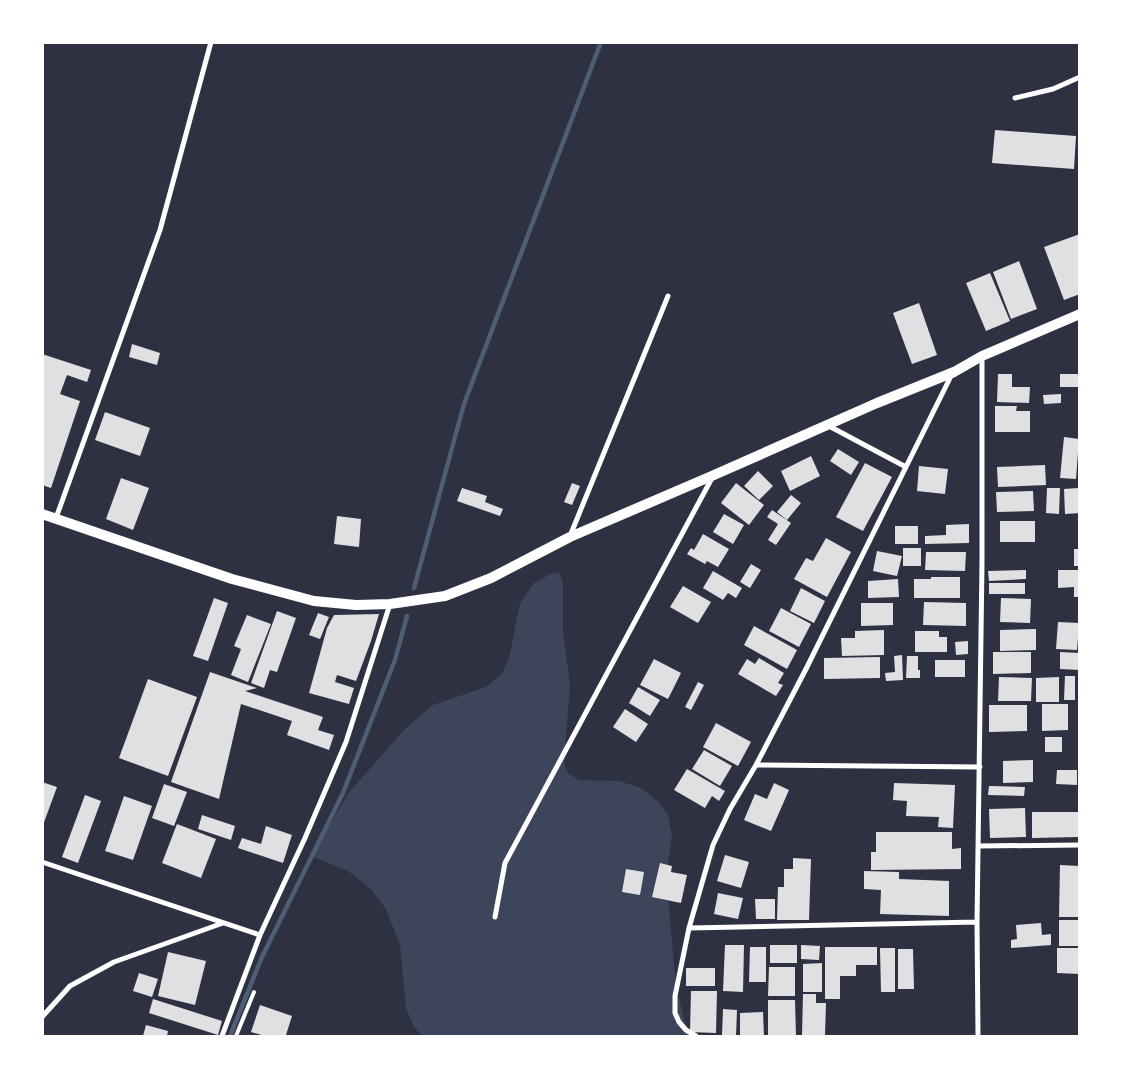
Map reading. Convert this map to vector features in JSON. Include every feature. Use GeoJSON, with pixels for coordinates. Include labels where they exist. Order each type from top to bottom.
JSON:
{"type":"FeatureCollection","features":[{"type":"Feature","properties":{"kind":"main road"},"geometry":{"type":"LineString","coordinates":[[42,514],[232,579],[314,601],[390,604],[445,596],[491,578],[570,537],[877,403],[954,372],[982,356],[1080,314]]}},
{"type":"Feature","properties":{"kind":"street"},"geometry":{"type":"LineString","coordinates":[[56,519],[160,230],[211,42]]}},
{"type":"Feature","properties":{"kind":"street"},"geometry":{"type":"LineString","coordinates":[[1015,98],[1053,89],[1080,78]]}},
{"type":"Feature","properties":{"kind":"street"},"geometry":{"type":"LineString","coordinates":[[570,537],[668,296]]}},
{"type":"Feature","properties":{"kind":"street"},"geometry":{"type":"LineString","coordinates":[[978,1036],[977,922],[982,562],[982,356]]}},
{"type":"Feature","properties":{"kind":"street"},"geometry":{"type":"LineString","coordinates":[[696,1036],[686,1030],[679,1022],[675,1013],[675,996],[689,928],[713,845],[730,809],[756,765],[806,669],[954,372]]}},
{"type":"Feature","properties":{"kind":"street"},"geometry":{"type":"LineString","coordinates":[[827,425],[906,467]]}},
{"type":"Feature","properties":{"kind":"street"},"geometry":{"type":"LineString","coordinates":[[495,917],[506,863],[714,475]]}},
{"type":"Feature","properties":{"kind":"street"},"geometry":{"type":"LineString","coordinates":[[222,1036],[260,935],[306,838],[346,742],[390,604]]}},
{"type":"Feature","properties":{"kind":"street"},"geometry":{"type":"LineString","coordinates":[[756,765],[980,767]]}},
{"type":"Feature","properties":{"kind":"street"},"geometry":{"type":"LineString","coordinates":[[979,846],[1080,845]]}},
{"type":"Feature","properties":{"kind":"street"},"geometry":{"type":"LineString","coordinates":[[42,862],[260,935]]}},
{"type":"Feature","properties":{"kind":"street"},"geometry":{"type":"LineString","coordinates":[[689,928],[977,922]]}},
{"type":"Feature","properties":{"kind":"street"},"geometry":{"type":"LineString","coordinates":[[42,1018],[70,986],[114,962],[224,923]]}},
{"type":"Feature","properties":{"kind":"lane"},"geometry":{"type":"LineString","coordinates":[[236,1036],[254,992]]}},
{"type":"Feature","properties":{"kind":"shaded area"},"geometry":{"type":"Polygon","coordinates":[[[554,572],[560,574],[563,583],[563,631],[570,685],[564,764],[568,773],[579,780],[619,781],[641,788],[660,803],[668,816],[672,835],[666,877],[676,985],[685,1023],[692,1036],[421,1036],[413,1025],[406,1008],[400,945],[386,909],[371,889],[348,871],[311,856],[350,791],[406,728],[433,705],[486,687],[502,674],[510,654],[520,603],[534,583],[554,572]]]}},
{"type":"Feature","properties":{"kind":"building"},"geometry":{"type":"Polygon","coordinates":[[[995,130],[1076,136],[1074,169],[992,163],[995,130]]]}},
{"type":"Feature","properties":{"kind":"building"},"geometry":{"type":"Polygon","coordinates":[[[1080,234],[1080,294],[1064,300],[1044,247],[1080,234]]]}},
{"type":"Feature","properties":{"kind":"building"},"geometry":{"type":"Polygon","coordinates":[[[1019,261],[1037,309],[1011,319],[993,272],[1019,261]]]}},
{"type":"Feature","properties":{"kind":"building"},"geometry":{"type":"Polygon","coordinates":[[[990,273],[1010,321],[986,331],[966,283],[990,273]]]}},
{"type":"Feature","properties":{"kind":"building"},"geometry":{"type":"Polygon","coordinates":[[[919,303],[937,355],[912,364],[893,313],[919,303]]]}},
{"type":"Feature","properties":{"kind":"building"},"geometry":{"type":"Polygon","coordinates":[[[132,344],[160,353],[157,365],[129,357],[132,344]]]}},
{"type":"Feature","properties":{"kind":"building"},"geometry":{"type":"Polygon","coordinates":[[[42,354],[91,370],[87,382],[67,375],[60,394],[80,401],[51,488],[42,485],[42,354]]]}},
{"type":"Feature","properties":{"kind":"building"},"geometry":{"type":"Polygon","coordinates":[[[998,374],[1012,374],[1012,387],[1030,387],[1029,403],[997,402],[998,374]]]}},
{"type":"Feature","properties":{"kind":"building"},"geometry":{"type":"Polygon","coordinates":[[[1060,374],[1080,374],[1080,387],[1060,387],[1060,374]]]}},
{"type":"Feature","properties":{"kind":"building"},"geometry":{"type":"Polygon","coordinates":[[[1061,394],[1061,403],[1044,404],[1043,395],[1061,394]]]}},
{"type":"Feature","properties":{"kind":"building"},"geometry":{"type":"Polygon","coordinates":[[[995,406],[1017,406],[1016,411],[1030,411],[1030,432],[995,432],[995,406]]]}},
{"type":"Feature","properties":{"kind":"building"},"geometry":{"type":"Polygon","coordinates":[[[105,412],[150,428],[140,456],[95,440],[105,412]]]}},
{"type":"Feature","properties":{"kind":"building"},"geometry":{"type":"Polygon","coordinates":[[[1064,437],[1079,439],[1076,479],[1060,478],[1064,437]]]}},
{"type":"Feature","properties":{"kind":"building"},"geometry":{"type":"Polygon","coordinates":[[[838,449],[859,462],[851,475],[830,461],[838,449]]]}},
{"type":"Feature","properties":{"kind":"building"},"geometry":{"type":"Polygon","coordinates":[[[811,456],[820,476],[790,491],[781,471],[811,456]]]}},
{"type":"Feature","properties":{"kind":"building"},"geometry":{"type":"Polygon","coordinates":[[[865,463],[892,477],[863,531],[836,517],[865,463]]]}},
{"type":"Feature","properties":{"kind":"building"},"geometry":{"type":"Polygon","coordinates":[[[1045,465],[1046,485],[998,487],[997,467],[1045,465]]]}},
{"type":"Feature","properties":{"kind":"building"},"geometry":{"type":"Polygon","coordinates":[[[919,466],[948,469],[945,494],[917,491],[919,466]]]}},
{"type":"Feature","properties":{"kind":"building"},"geometry":{"type":"Polygon","coordinates":[[[758,471],[773,486],[759,500],[744,486],[758,471]]]}},
{"type":"Feature","properties":{"kind":"building"},"geometry":{"type":"Polygon","coordinates":[[[121,478],[149,488],[133,530],[106,519],[121,478]]]}},
{"type":"Feature","properties":{"kind":"building"},"geometry":{"type":"Polygon","coordinates":[[[572,483],[580,486],[572,505],[564,502],[572,483]]]}},
{"type":"Feature","properties":{"kind":"building"},"geometry":{"type":"Polygon","coordinates":[[[736,483],[764,505],[749,525],[721,503],[736,483]]]}},
{"type":"Feature","properties":{"kind":"building"},"geometry":{"type":"Polygon","coordinates":[[[462,488],[487,496],[485,502],[503,509],[500,516],[457,501],[462,488]]]}},
{"type":"Feature","properties":{"kind":"building"},"geometry":{"type":"Polygon","coordinates":[[[1047,488],[1060,488],[1059,514],[1046,513],[1047,488]]]}},
{"type":"Feature","properties":{"kind":"building"},"geometry":{"type":"Polygon","coordinates":[[[1078,488],[1080,513],[1065,514],[1064,489],[1078,488]]]}},
{"type":"Feature","properties":{"kind":"building"},"geometry":{"type":"Polygon","coordinates":[[[1033,491],[1034,511],[997,512],[996,492],[1033,491]]]}},
{"type":"Feature","properties":{"kind":"building"},"geometry":{"type":"Polygon","coordinates":[[[791,495],[801,503],[787,520],[777,512],[791,495]]]}},
{"type":"Feature","properties":{"kind":"building"},"geometry":{"type":"Polygon","coordinates":[[[772,510],[791,523],[776,545],[768,540],[778,524],[767,517],[772,510]]]}},
{"type":"Feature","properties":{"kind":"building"},"geometry":{"type":"Polygon","coordinates":[[[724,514],[744,525],[733,544],[713,532],[724,514]]]}},
{"type":"Feature","properties":{"kind":"building"},"geometry":{"type":"Polygon","coordinates":[[[337,516],[361,519],[359,547],[334,544],[337,516]]]}},
{"type":"Feature","properties":{"kind":"building"},"geometry":{"type":"Polygon","coordinates":[[[1000,521],[1035,521],[1035,542],[1000,542],[1000,521]]]}},
{"type":"Feature","properties":{"kind":"building"},"geometry":{"type":"Polygon","coordinates":[[[969,524],[969,543],[925,544],[925,536],[946,535],[946,525],[969,524]]]}},
{"type":"Feature","properties":{"kind":"building"},"geometry":{"type":"Polygon","coordinates":[[[895,526],[918,526],[918,544],[895,544],[895,526]]]}},
{"type":"Feature","properties":{"kind":"building"},"geometry":{"type":"Polygon","coordinates":[[[703,534],[729,549],[718,567],[707,561],[705,564],[687,554],[691,548],[694,550],[703,534]]]}},
{"type":"Feature","properties":{"kind":"building"},"geometry":{"type":"Polygon","coordinates":[[[826,538],[851,552],[827,597],[794,579],[806,558],[813,561],[826,538]]]}},
{"type":"Feature","properties":{"kind":"building"},"geometry":{"type":"Polygon","coordinates":[[[903,548],[921,548],[921,566],[903,566],[903,548]]]}},
{"type":"Feature","properties":{"kind":"building"},"geometry":{"type":"Polygon","coordinates":[[[1074,549],[1080,549],[1080,566],[1074,566],[1074,549]]]}},
{"type":"Feature","properties":{"kind":"building"},"geometry":{"type":"Polygon","coordinates":[[[877,551],[902,556],[897,576],[873,571],[877,551]]]}},
{"type":"Feature","properties":{"kind":"building"},"geometry":{"type":"Polygon","coordinates":[[[926,552],[966,552],[965,571],[925,570],[926,552]]]}},
{"type":"Feature","properties":{"kind":"building"},"geometry":{"type":"Polygon","coordinates":[[[751,564],[761,570],[750,588],[740,582],[751,564]]]}},
{"type":"Feature","properties":{"kind":"building"},"geometry":{"type":"Polygon","coordinates":[[[1026,570],[1026,579],[989,581],[988,571],[1026,570]]]}},
{"type":"Feature","properties":{"kind":"building"},"geometry":{"type":"Polygon","coordinates":[[[1058,570],[1080,570],[1080,597],[1074,597],[1074,587],[1058,588],[1058,570]]]}},
{"type":"Feature","properties":{"kind":"building"},"geometry":{"type":"Polygon","coordinates":[[[713,571],[742,588],[736,598],[728,593],[723,600],[703,588],[713,571]]]}},
{"type":"Feature","properties":{"kind":"building"},"geometry":{"type":"Polygon","coordinates":[[[931,577],[960,577],[960,598],[914,598],[914,579],[931,579],[931,577]]]}},
{"type":"Feature","properties":{"kind":"building"},"geometry":{"type":"Polygon","coordinates":[[[898,579],[899,597],[868,598],[868,581],[898,579]]]}},
{"type":"Feature","properties":{"kind":"building"},"geometry":{"type":"Polygon","coordinates":[[[989,583],[1025,583],[1025,594],[989,594],[989,583]]]}},
{"type":"Feature","properties":{"kind":"building"},"geometry":{"type":"Polygon","coordinates":[[[683,586],[711,602],[698,623],[670,607],[683,586]]]}},
{"type":"Feature","properties":{"kind":"building"},"geometry":{"type":"Polygon","coordinates":[[[801,588],[825,601],[814,623],[790,611],[801,588]]]}},
{"type":"Feature","properties":{"kind":"building"},"geometry":{"type":"Polygon","coordinates":[[[214,598],[228,603],[208,661],[193,656],[214,598]]]}},
{"type":"Feature","properties":{"kind":"building"},"geometry":{"type":"Polygon","coordinates":[[[1001,598],[1031,599],[1030,623],[1000,622],[1001,598]]]}},
{"type":"Feature","properties":{"kind":"building"},"geometry":{"type":"Polygon","coordinates":[[[924,602],[966,603],[966,626],[923,625],[924,602]]]}},
{"type":"Feature","properties":{"kind":"building"},"geometry":{"type":"Polygon","coordinates":[[[861,603],[893,603],[893,625],[861,626],[861,603]]]}},
{"type":"Feature","properties":{"kind":"building"},"geometry":{"type":"Polygon","coordinates":[[[781,608],[811,624],[799,647],[769,631],[781,608]]]}},
{"type":"Feature","properties":{"kind":"building"},"geometry":{"type":"Polygon","coordinates":[[[277,611],[296,618],[277,672],[270,670],[264,688],[251,683],[277,611]]]}},
{"type":"Feature","properties":{"kind":"building"},"geometry":{"type":"Polygon","coordinates":[[[318,613],[329,617],[320,639],[309,635],[318,613]]]}},
{"type":"Feature","properties":{"kind":"building"},"geometry":{"type":"Polygon","coordinates":[[[379,614],[356,681],[337,675],[335,682],[354,688],[349,704],[309,693],[327,628],[334,615],[379,614]]]}},
{"type":"Feature","properties":{"kind":"building"},"geometry":{"type":"Polygon","coordinates":[[[247,615],[271,624],[248,682],[231,675],[241,649],[234,646],[247,615]]]}},
{"type":"Feature","properties":{"kind":"building"},"geometry":{"type":"Polygon","coordinates":[[[1058,622],[1080,623],[1080,638],[1078,638],[1077,650],[1056,649],[1058,622]]]}},
{"type":"Feature","properties":{"kind":"building"},"geometry":{"type":"Polygon","coordinates":[[[754,626],[797,650],[787,669],[744,645],[754,626]]]}},
{"type":"Feature","properties":{"kind":"building"},"geometry":{"type":"Polygon","coordinates":[[[1036,629],[1036,650],[1000,651],[1000,630],[1036,629]]]}},
{"type":"Feature","properties":{"kind":"building"},"geometry":{"type":"Polygon","coordinates":[[[884,630],[884,655],[842,656],[841,638],[855,638],[855,631],[884,630]]]}},
{"type":"Feature","properties":{"kind":"building"},"geometry":{"type":"Polygon","coordinates":[[[915,631],[939,631],[939,637],[947,637],[947,652],[915,652],[915,631]]]}},
{"type":"Feature","properties":{"kind":"building"},"geometry":{"type":"Polygon","coordinates":[[[968,641],[968,654],[956,655],[955,642],[968,641]]]}},
{"type":"Feature","properties":{"kind":"building"},"geometry":{"type":"Polygon","coordinates":[[[993,652],[1031,652],[1031,673],[993,674],[993,652]]]}},
{"type":"Feature","properties":{"kind":"building"},"geometry":{"type":"Polygon","coordinates":[[[1060,652],[1080,653],[1080,670],[1060,669],[1060,652]]]}},
{"type":"Feature","properties":{"kind":"building"},"geometry":{"type":"Polygon","coordinates":[[[902,655],[903,680],[886,681],[885,673],[895,672],[894,656],[902,655]]]}},
{"type":"Feature","properties":{"kind":"building"},"geometry":{"type":"Polygon","coordinates":[[[907,656],[918,656],[920,678],[906,678],[907,656]]]}},
{"type":"Feature","properties":{"kind":"building"},"geometry":{"type":"Polygon","coordinates":[[[880,657],[880,678],[824,679],[824,658],[880,657]]]}},
{"type":"Feature","properties":{"kind":"building"},"geometry":{"type":"Polygon","coordinates":[[[759,658],[784,673],[778,683],[783,685],[776,696],[738,674],[747,659],[755,664],[759,658]]]}},
{"type":"Feature","properties":{"kind":"building"},"geometry":{"type":"Polygon","coordinates":[[[654,659],[681,673],[668,699],[640,685],[654,659]]]}},
{"type":"Feature","properties":{"kind":"building"},"geometry":{"type":"Polygon","coordinates":[[[935,660],[965,660],[965,677],[935,677],[935,660]]]}},
{"type":"Feature","properties":{"kind":"building"},"geometry":{"type":"Polygon","coordinates":[[[210,672],[257,688],[245,691],[323,717],[318,730],[334,735],[329,750],[287,735],[292,721],[241,704],[219,799],[171,782],[210,672]]]}},
{"type":"Feature","properties":{"kind":"building"},"geometry":{"type":"Polygon","coordinates":[[[1065,676],[1075,676],[1075,700],[1064,700],[1065,676]]]}},
{"type":"Feature","properties":{"kind":"building"},"geometry":{"type":"Polygon","coordinates":[[[999,677],[1032,678],[1031,701],[998,701],[999,677]]]}},
{"type":"Feature","properties":{"kind":"building"},"geometry":{"type":"Polygon","coordinates":[[[1059,677],[1059,702],[1036,702],[1036,678],[1059,677]]]}},
{"type":"Feature","properties":{"kind":"building"},"geometry":{"type":"Polygon","coordinates":[[[148,679],[197,697],[168,776],[119,758],[148,679]]]}},
{"type":"Feature","properties":{"kind":"building"},"geometry":{"type":"Polygon","coordinates":[[[698,682],[704,685],[691,710],[685,707],[698,682]]]}},
{"type":"Feature","properties":{"kind":"building"},"geometry":{"type":"Polygon","coordinates":[[[638,687],[660,700],[650,716],[629,703],[638,687]]]}},
{"type":"Feature","properties":{"kind":"building"},"geometry":{"type":"Polygon","coordinates":[[[1042,704],[1068,704],[1068,730],[1042,731],[1042,704]]]}},
{"type":"Feature","properties":{"kind":"building"},"geometry":{"type":"Polygon","coordinates":[[[989,705],[1027,705],[1027,731],[989,732],[989,705]]]}},
{"type":"Feature","properties":{"kind":"building"},"geometry":{"type":"Polygon","coordinates":[[[625,709],[648,724],[636,742],[613,727],[625,709]]]}},
{"type":"Feature","properties":{"kind":"building"},"geometry":{"type":"Polygon","coordinates":[[[716,723],[751,742],[738,766],[703,747],[716,723]]]}},
{"type":"Feature","properties":{"kind":"building"},"geometry":{"type":"Polygon","coordinates":[[[1045,737],[1062,737],[1062,752],[1045,752],[1045,737]]]}},
{"type":"Feature","properties":{"kind":"building"},"geometry":{"type":"Polygon","coordinates":[[[704,750],[732,766],[720,786],[692,769],[704,750]]]}},
{"type":"Feature","properties":{"kind":"building"},"geometry":{"type":"Polygon","coordinates":[[[1033,760],[1033,782],[1003,783],[1003,761],[1033,760]]]}},
{"type":"Feature","properties":{"kind":"building"},"geometry":{"type":"Polygon","coordinates":[[[687,769],[725,791],[719,801],[712,796],[705,808],[674,790],[687,769]]]}},
{"type":"Feature","properties":{"kind":"building"},"geometry":{"type":"Polygon","coordinates":[[[1057,770],[1077,770],[1077,785],[1056,784],[1057,770]]]}},
{"type":"Feature","properties":{"kind":"building"},"geometry":{"type":"Polygon","coordinates":[[[42,782],[57,787],[43,825],[42,825],[42,782]]]}},
{"type":"Feature","properties":{"kind":"building"},"geometry":{"type":"Polygon","coordinates":[[[774,783],[789,790],[771,831],[744,820],[755,794],[767,799],[774,783]]]}},
{"type":"Feature","properties":{"kind":"building"},"geometry":{"type":"Polygon","coordinates":[[[894,783],[955,785],[953,828],[938,827],[939,817],[906,816],[907,801],[893,800],[894,783]]]}},
{"type":"Feature","properties":{"kind":"building"},"geometry":{"type":"Polygon","coordinates":[[[164,784],[187,792],[174,826],[152,818],[164,784]]]}},
{"type":"Feature","properties":{"kind":"building"},"geometry":{"type":"Polygon","coordinates":[[[989,786],[1025,787],[1024,796],[988,795],[989,786]]]}},
{"type":"Feature","properties":{"kind":"building"},"geometry":{"type":"Polygon","coordinates":[[[85,795],[101,801],[78,863],[62,857],[85,795]]]}},
{"type":"Feature","properties":{"kind":"building"},"geometry":{"type":"Polygon","coordinates":[[[124,796],[152,806],[133,860],[105,851],[124,796]]]}},
{"type":"Feature","properties":{"kind":"building"},"geometry":{"type":"Polygon","coordinates":[[[1025,808],[1026,837],[990,838],[989,809],[1025,808]]]}},
{"type":"Feature","properties":{"kind":"building"},"geometry":{"type":"Polygon","coordinates":[[[1032,812],[1079,812],[1079,837],[1032,838],[1032,812]]]}},
{"type":"Feature","properties":{"kind":"building"},"geometry":{"type":"Polygon","coordinates":[[[202,815],[235,826],[231,840],[198,829],[202,815]]]}},
{"type":"Feature","properties":{"kind":"building"},"geometry":{"type":"Polygon","coordinates":[[[177,824],[216,839],[201,878],[162,863],[177,824]]]}},
{"type":"Feature","properties":{"kind":"building"},"geometry":{"type":"Polygon","coordinates":[[[266,826],[292,835],[283,863],[238,848],[242,838],[261,844],[266,826]]]}},
{"type":"Feature","properties":{"kind":"building"},"geometry":{"type":"Polygon","coordinates":[[[876,832],[952,832],[952,849],[961,848],[961,869],[871,870],[871,852],[876,852],[876,832]]]}},
{"type":"Feature","properties":{"kind":"building"},"geometry":{"type":"Polygon","coordinates":[[[725,855],[749,862],[741,888],[717,881],[725,855]]]}},
{"type":"Feature","properties":{"kind":"building"},"geometry":{"type":"Polygon","coordinates":[[[793,858],[811,859],[809,920],[777,920],[778,887],[784,887],[784,869],[793,869],[793,858]]]}},
{"type":"Feature","properties":{"kind":"building"},"geometry":{"type":"Polygon","coordinates":[[[660,863],[672,866],[671,872],[687,875],[681,903],[652,897],[660,863]]]}},
{"type":"Feature","properties":{"kind":"building"},"geometry":{"type":"Polygon","coordinates":[[[1060,865],[1080,866],[1080,917],[1059,917],[1060,865]]]}},
{"type":"Feature","properties":{"kind":"building"},"geometry":{"type":"Polygon","coordinates":[[[626,869],[644,872],[640,895],[622,892],[626,869]]]}},
{"type":"Feature","properties":{"kind":"building"},"geometry":{"type":"Polygon","coordinates":[[[864,871],[899,872],[899,879],[949,881],[949,916],[880,914],[881,890],[864,889],[864,871]]]}},
{"type":"Feature","properties":{"kind":"building"},"geometry":{"type":"Polygon","coordinates":[[[718,893],[743,898],[738,919],[714,914],[718,893]]]}},
{"type":"Feature","properties":{"kind":"building"},"geometry":{"type":"Polygon","coordinates":[[[755,899],[775,899],[775,919],[756,919],[755,899]]]}},
{"type":"Feature","properties":{"kind":"building"},"geometry":{"type":"Polygon","coordinates":[[[1059,920],[1080,920],[1080,946],[1059,946],[1059,920]]]}},
{"type":"Feature","properties":{"kind":"building"},"geometry":{"type":"Polygon","coordinates":[[[1041,923],[1042,935],[1051,934],[1051,945],[1011,948],[1011,940],[1017,939],[1016,925],[1041,923]]]}},
{"type":"Feature","properties":{"kind":"building"},"geometry":{"type":"Polygon","coordinates":[[[725,945],[744,945],[743,992],[723,991],[725,945]]]}},
{"type":"Feature","properties":{"kind":"building"},"geometry":{"type":"Polygon","coordinates":[[[770,945],[797,945],[797,963],[770,963],[770,945]]]}},
{"type":"Feature","properties":{"kind":"building"},"geometry":{"type":"Polygon","coordinates":[[[801,945],[820,946],[819,960],[801,959],[801,945]]]}},
{"type":"Feature","properties":{"kind":"building"},"geometry":{"type":"Polygon","coordinates":[[[750,947],[766,947],[766,982],[749,982],[750,947]]]}},
{"type":"Feature","properties":{"kind":"building"},"geometry":{"type":"Polygon","coordinates":[[[825,947],[877,947],[877,965],[856,965],[856,976],[840,976],[840,999],[825,999],[825,947]]]}},
{"type":"Feature","properties":{"kind":"building"},"geometry":{"type":"Polygon","coordinates":[[[880,948],[895,948],[895,992],[881,992],[880,948]]]}},
{"type":"Feature","properties":{"kind":"building"},"geometry":{"type":"Polygon","coordinates":[[[1057,948],[1080,948],[1080,974],[1057,973],[1057,948]]]}},
{"type":"Feature","properties":{"kind":"building"},"geometry":{"type":"Polygon","coordinates":[[[898,949],[913,949],[914,989],[898,989],[898,949]]]}},
{"type":"Feature","properties":{"kind":"building"},"geometry":{"type":"Polygon","coordinates":[[[168,952],[206,961],[195,1005],[158,996],[168,952]]]}},
{"type":"Feature","properties":{"kind":"building"},"geometry":{"type":"Polygon","coordinates":[[[822,963],[822,992],[803,992],[803,964],[822,963]]]}},
{"type":"Feature","properties":{"kind":"building"},"geometry":{"type":"Polygon","coordinates":[[[769,967],[795,967],[795,996],[768,996],[769,967]]]}},
{"type":"Feature","properties":{"kind":"building"},"geometry":{"type":"Polygon","coordinates":[[[686,968],[715,968],[715,986],[686,986],[686,968]]]}},
{"type":"Feature","properties":{"kind":"building"},"geometry":{"type":"Polygon","coordinates":[[[139,973],[158,979],[152,997],[133,991],[139,973]]]}},
{"type":"Feature","properties":{"kind":"building"},"geometry":{"type":"Polygon","coordinates":[[[691,991],[717,991],[716,1033],[690,1032],[691,991]]]}},
{"type":"Feature","properties":{"kind":"building"},"geometry":{"type":"Polygon","coordinates":[[[803,994],[816,994],[816,1003],[826,1003],[825,1036],[802,1036],[803,994]]]}},
{"type":"Feature","properties":{"kind":"building"},"geometry":{"type":"Polygon","coordinates":[[[153,999],[222,1021],[218,1035],[149,1013],[153,999]]]}},
{"type":"Feature","properties":{"kind":"building"},"geometry":{"type":"Polygon","coordinates":[[[768,1000],[795,1000],[796,1036],[768,1036],[768,1000]]]}},
{"type":"Feature","properties":{"kind":"building"},"geometry":{"type":"Polygon","coordinates":[[[260,1005],[292,1016],[286,1035],[290,1036],[265,1036],[251,1032],[260,1005]]]}},
{"type":"Feature","properties":{"kind":"building"},"geometry":{"type":"Polygon","coordinates":[[[723,1009],[737,1010],[736,1036],[722,1036],[723,1009]]]}},
{"type":"Feature","properties":{"kind":"building"},"geometry":{"type":"Polygon","coordinates":[[[763,1012],[764,1036],[740,1036],[740,1013],[763,1012]]]}},
{"type":"Feature","properties":{"kind":"building"},"geometry":{"type":"Polygon","coordinates":[[[146,1025],[168,1031],[167,1036],[143,1036],[146,1025]]]}},
{"type":"Feature","properties":{"kind":"waterway"},"geometry":{"type":"LineString","coordinates":[[414,588],[464,404],[601,42]]}},
{"type":"Feature","properties":{"kind":"waterway"},"geometry":{"type":"LineString","coordinates":[[230,1036],[262,957],[343,793],[395,660],[407,616]]}}]}
